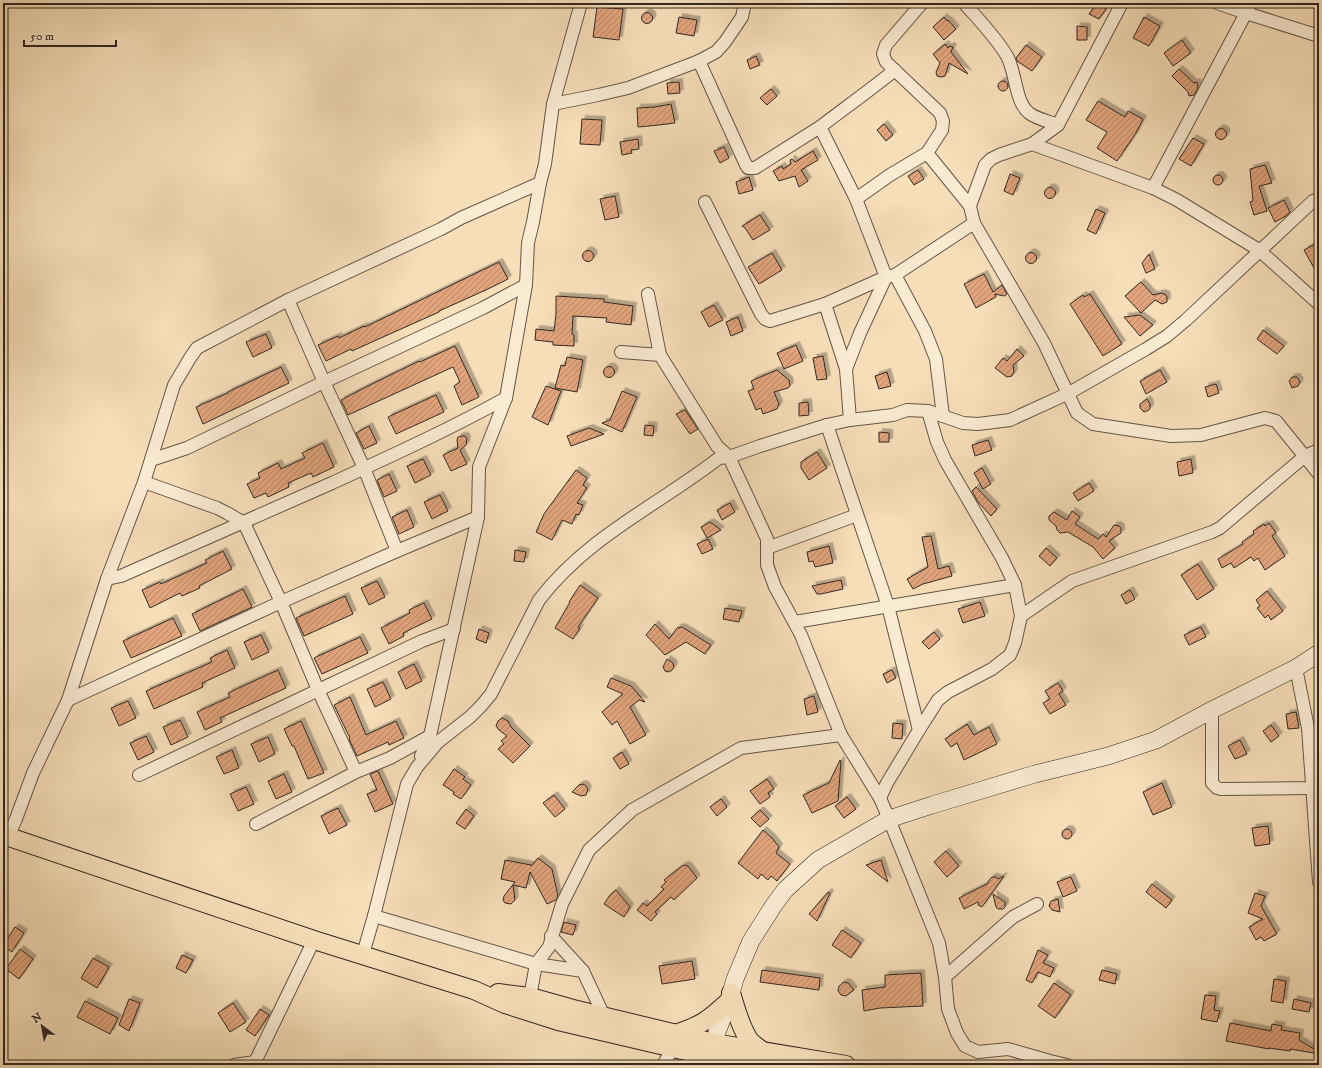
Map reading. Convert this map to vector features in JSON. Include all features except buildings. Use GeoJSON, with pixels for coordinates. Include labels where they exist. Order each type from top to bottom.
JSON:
{"type":"FeatureCollection","features":[{"type":"Feature","properties":{"kind":"main road"},"geometry":{"type":"LineString","coordinates":[[6,836],[314,940],[363,954],[474,990],[505,1004],[558,1021],[764,1058],[846,1065]]}},
{"type":"Feature","properties":{"kind":"main road"},"geometry":{"type":"LineString","coordinates":[[474,990],[530,997],[604,1016],[674,1041]]}},
{"type":"Feature","properties":{"kind":"main road"},"geometry":{"type":"LineString","coordinates":[[674,1041],[708,1020],[730,997],[743,1028],[751,1042],[764,1058]]}},
{"type":"Feature","properties":{"kind":"street"},"geometry":{"type":"LineString","coordinates":[[363,954],[407,784],[430,736],[478,517],[478,467],[506,398],[526,285],[528,243],[545,164],[553,104],[581,3]]}},
{"type":"Feature","properties":{"kind":"street"},"geometry":{"type":"LineString","coordinates":[[553,104],[628,88],[699,61],[716,52],[725,42],[742,17],[745,3]]}},
{"type":"Feature","properties":{"kind":"street"},"geometry":{"type":"LineString","coordinates":[[856,199],[890,175],[927,153],[942,130],[943,121],[940,113],[886,62],[883,54],[886,45],[922,3]]}},
{"type":"Feature","properties":{"kind":"street"},"geometry":{"type":"LineString","coordinates":[[964,3],[985,25],[1008,57],[1015,75],[1018,93],[1023,107],[1030,114],[1058,125]]}},
{"type":"Feature","properties":{"kind":"street"},"geometry":{"type":"LineString","coordinates":[[970,206],[985,165],[991,159],[1032,144],[1058,125],[1122,3]]}},
{"type":"Feature","properties":{"kind":"street"},"geometry":{"type":"LineString","coordinates":[[1217,3],[1248,8],[1319,36]]}},
{"type":"Feature","properties":{"kind":"street"},"geometry":{"type":"LineString","coordinates":[[1153,188],[1248,8]]}},
{"type":"Feature","properties":{"kind":"street"},"geometry":{"type":"LineString","coordinates":[[699,61],[748,168],[755,168],[820,127],[895,70]]}},
{"type":"Feature","properties":{"kind":"street"},"geometry":{"type":"LineString","coordinates":[[820,127],[856,199],[891,276],[925,331],[936,359],[943,416]]}},
{"type":"Feature","properties":{"kind":"street"},"geometry":{"type":"LineString","coordinates":[[1032,144],[1153,188],[1177,200],[1260,250],[1319,304]]}},
{"type":"Feature","properties":{"kind":"street"},"geometry":{"type":"LineString","coordinates":[[927,153],[970,206],[974,223],[1044,343],[1069,393],[1077,413],[1093,424],[1171,436],[1201,435],[1265,418],[1276,421],[1319,474]]}},
{"type":"Feature","properties":{"kind":"street"},"geometry":{"type":"LineString","coordinates":[[6,836],[16,819],[33,773],[68,700],[107,579],[152,460],[174,385],[197,348],[288,300],[441,229],[461,218],[540,184]]}},
{"type":"Feature","properties":{"kind":"street"},"geometry":{"type":"LineString","coordinates":[[407,784],[417,767],[438,742],[470,716],[491,694],[539,600],[547,590],[578,558],[621,524],[719,458],[729,457],[760,446],[850,420],[893,415],[907,410],[928,411],[963,423],[978,424],[1010,420],[1069,393],[1167,336],[1313,201],[1319,198]]}},
{"type":"Feature","properties":{"kind":"street"},"geometry":{"type":"LineString","coordinates":[[705,202],[761,314],[765,319],[770,320],[825,304],[891,276],[974,223]]}},
{"type":"Feature","properties":{"kind":"street"},"geometry":{"type":"LineString","coordinates":[[846,369],[860,333],[891,276]]}},
{"type":"Feature","properties":{"kind":"street"},"geometry":{"type":"LineString","coordinates":[[152,460],[187,448],[483,308],[526,285]]}},
{"type":"Feature","properties":{"kind":"street"},"geometry":{"type":"LineString","coordinates":[[648,294],[660,355],[717,446],[729,457],[767,539],[768,565],[775,587],[801,635],[841,735],[880,798],[889,819],[939,943],[945,977],[948,1009],[957,1033],[965,1046],[978,1052],[1008,1049],[1067,1065]]}},
{"type":"Feature","properties":{"kind":"street"},"geometry":{"type":"LineString","coordinates":[[288,300],[364,468],[397,551]]}},
{"type":"Feature","properties":{"kind":"street"},"geometry":{"type":"LineString","coordinates":[[825,304],[846,369],[850,420]]}},
{"type":"Feature","properties":{"kind":"street"},"geometry":{"type":"LineString","coordinates":[[621,352],[660,355]]}},
{"type":"Feature","properties":{"kind":"street"},"geometry":{"type":"LineString","coordinates":[[107,579],[121,576],[244,523],[468,419],[506,398]]}},
{"type":"Feature","properties":{"kind":"street"},"geometry":{"type":"LineString","coordinates":[[880,798],[887,783],[938,700],[948,692],[992,670],[1010,655],[1016,643],[1022,616],[1015,585],[1002,558],[945,460],[937,442],[928,411]]}},
{"type":"Feature","properties":{"kind":"street"},"geometry":{"type":"LineString","coordinates":[[827,426],[888,606],[919,730]]}},
{"type":"Feature","properties":{"kind":"street"},"geometry":{"type":"LineString","coordinates":[[1022,616],[1072,581],[1220,528],[1305,456],[1319,450]]}},
{"type":"Feature","properties":{"kind":"street"},"geometry":{"type":"LineString","coordinates":[[144,482],[227,512],[244,523],[281,602],[318,690],[356,772]]}},
{"type":"Feature","properties":{"kind":"street"},"geometry":{"type":"LineString","coordinates":[[767,548],[857,515]]}},
{"type":"Feature","properties":{"kind":"street"},"geometry":{"type":"LineString","coordinates":[[68,700],[281,602],[478,517]]}},
{"type":"Feature","properties":{"kind":"street"},"geometry":{"type":"LineString","coordinates":[[795,622],[1015,585]]}},
{"type":"Feature","properties":{"kind":"street"},"geometry":{"type":"LineString","coordinates":[[139,776],[318,690],[422,642],[454,629]]}},
{"type":"Feature","properties":{"kind":"street"},"geometry":{"type":"LineString","coordinates":[[713,1050],[717,1032],[735,979],[751,941],[785,890],[818,860],[889,819],[1035,774],[1139,747],[1156,740],[1296,668],[1319,653]]}},
{"type":"Feature","properties":{"kind":"street"},"geometry":{"type":"LineString","coordinates":[[1296,668],[1308,728],[1315,787],[1319,882]]}},
{"type":"Feature","properties":{"kind":"street"},"geometry":{"type":"LineString","coordinates":[[1212,710],[1212,783],[1214,786],[1221,789],[1315,787]]}},
{"type":"Feature","properties":{"kind":"street"},"geometry":{"type":"LineString","coordinates":[[530,997],[536,964],[549,947],[562,904],[589,850],[632,810],[741,748],[841,735]]}},
{"type":"Feature","properties":{"kind":"street"},"geometry":{"type":"LineString","coordinates":[[256,824],[356,772],[390,758],[430,736]]}},
{"type":"Feature","properties":{"kind":"street"},"geometry":{"type":"LineString","coordinates":[[945,977],[1013,917],[1037,904]]}},
{"type":"Feature","properties":{"kind":"street"},"geometry":{"type":"LineString","coordinates":[[374,916],[536,964],[583,971]]}},
{"type":"Feature","properties":{"kind":"street"},"geometry":{"type":"LineString","coordinates":[[552,936],[583,971],[604,1016]]}},
{"type":"Feature","properties":{"kind":"street"},"geometry":{"type":"LineString","coordinates":[[234,1065],[259,1064],[314,940]]}},
{"type":"Feature","properties":{"kind":"street"},"geometry":{"type":"LineString","coordinates":[[663,1065],[674,1041]]}}]}
